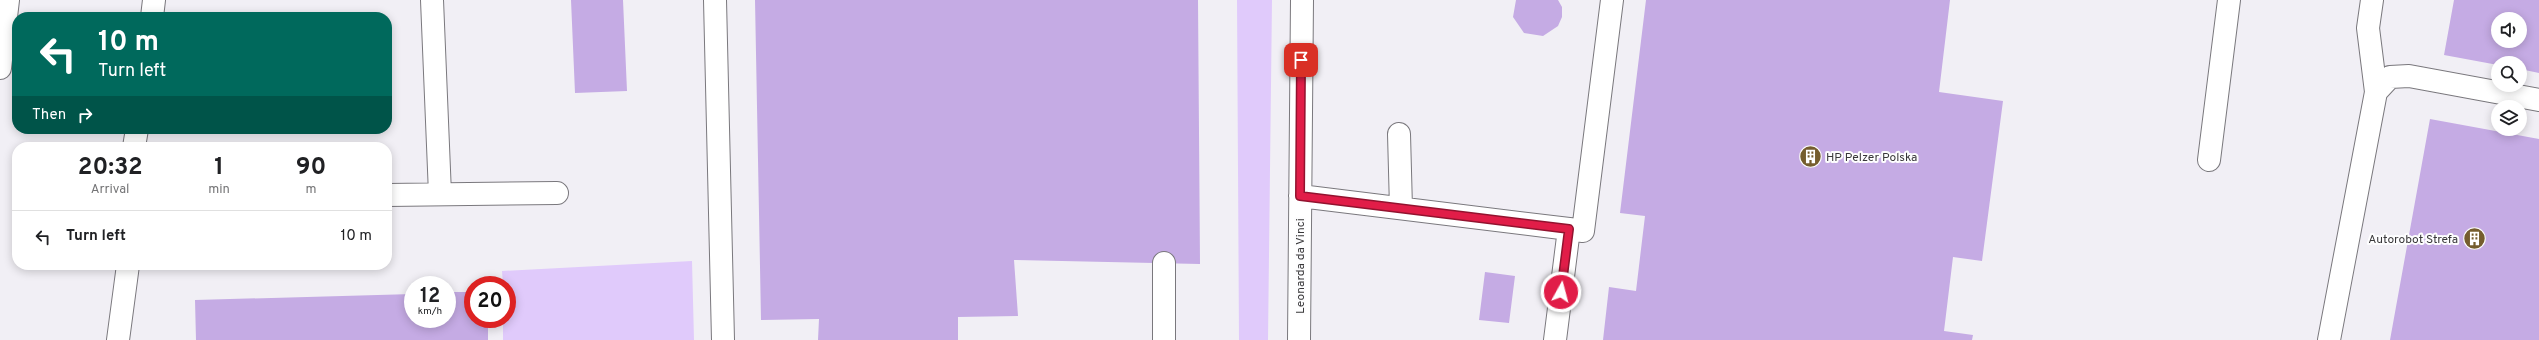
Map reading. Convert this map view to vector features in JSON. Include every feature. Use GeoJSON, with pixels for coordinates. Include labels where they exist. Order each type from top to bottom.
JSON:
{"type":"FeatureCollection","features":[{"type":"Feature","properties":{"kind":"street"},"geometry":{"type":"LineString","coordinates":[[0,68],[8,0]]}},
{"type":"Feature","properties":{"kind":"street"},"geometry":{"type":"LineString","coordinates":[[153,12],[154,0]]}},
{"type":"Feature","properties":{"kind":"street"},"geometry":{"type":"LineString","coordinates":[[432,0],[440,194]]}},
{"type":"Feature","properties":{"kind":"street"},"geometry":{"type":"LineString","coordinates":[[715,0],[723,340]]}},
{"type":"Feature","properties":{"kind":"street","name":"Leonarda da Vinci"},"geometry":{"type":"LineString","coordinates":[[1299,340],[1302,0]]}},
{"type":"Feature","properties":{"kind":"street"},"geometry":{"type":"LineString","coordinates":[[1300,196],[1583,231],[1612,0]]}},
{"type":"Feature","properties":{"kind":"street"},"geometry":{"type":"LineString","coordinates":[[2209,160],[2229,0]]}},
{"type":"Feature","properties":{"kind":"street"},"geometry":{"type":"LineString","coordinates":[[2329,340],[2376,92],[2368,28],[2372,0]]}},
{"type":"Feature","properties":{"kind":"street"},"geometry":{"type":"LineString","coordinates":[[2376,92],[2390,77],[2409,76],[2539,100]]}},
{"type":"Feature","properties":{"kind":"street"},"geometry":{"type":"LineString","coordinates":[[1398,134],[1402,208]]}},
{"type":"Feature","properties":{"kind":"street"},"geometry":{"type":"LineString","coordinates":[[392,196],[557,193]]}},
{"type":"Feature","properties":{"kind":"street"},"geometry":{"type":"LineString","coordinates":[[1555,340],[1569,229]]}},
{"type":"Feature","properties":{"kind":"street"},"geometry":{"type":"LineString","coordinates":[[1164,263],[1164,340]]}},
{"type":"Feature","properties":{"kind":"street"},"geometry":{"type":"LineString","coordinates":[[118,340],[127,270]]}},
{"type":"Feature","properties":{"kind":"shaded area"},"geometry":{"type":"Polygon","coordinates":[[[1237,0],[1272,0],[1268,340],[1239,340],[1237,0]]]}},
{"type":"Feature","properties":{"kind":"shaded area"},"geometry":{"type":"Polygon","coordinates":[[[692,261],[694,340],[503,340],[503,328],[516,328],[516,276],[502,276],[502,271],[692,261]]]}},
{"type":"Feature","properties":{"kind":"building"},"geometry":{"type":"Polygon","coordinates":[[[571,0],[623,0],[627,91],[575,93],[571,0]]]}},
{"type":"Feature","properties":{"kind":"building"},"geometry":{"type":"Polygon","coordinates":[[[755,0],[1198,0],[1200,264],[1014,260],[1018,316],[958,317],[958,340],[818,340],[819,319],[761,320],[755,0]]]}},
{"type":"Feature","properties":{"kind":"building"},"geometry":{"type":"Polygon","coordinates":[[[1516,0],[1558,0],[1562,7],[1562,17],[1558,26],[1543,36],[1524,33],[1513,17],[1516,0]]]}},
{"type":"Feature","properties":{"kind":"building","name":"HP Pelzer Polska"},"geometry":{"type":"Polygon","coordinates":[[[1646,0],[1950,0],[1939,92],[2003,101],[1982,261],[1953,257],[1944,331],[1973,335],[1972,340],[1603,340],[1609,287],[1636,291],[1645,216],[1620,213],[1646,0]]]}},
{"type":"Feature","properties":{"kind":"building"},"geometry":{"type":"Polygon","coordinates":[[[2454,0],[2539,0],[2539,73],[2527,70],[2527,56],[2491,56],[2491,64],[2444,55],[2454,0]]]}},
{"type":"Feature","properties":{"kind":"building","name":"Autorobot Strefa"},"geometry":{"type":"Polygon","coordinates":[[[2430,119],[2491,130],[2491,136],[2523,136],[2539,139],[2539,340],[2390,340],[2430,119]]]}},
{"type":"Feature","properties":{"kind":"building"},"geometry":{"type":"Polygon","coordinates":[[[1485,272],[1515,276],[1509,323],[1479,320],[1485,272]]]}},
{"type":"Feature","properties":{"kind":"building"},"geometry":{"type":"Polygon","coordinates":[[[456,292],[464,292],[464,328],[488,328],[488,340],[196,340],[195,300],[404,294],[404,328],[456,328],[456,292]]]}},
{"type":"Feature","properties":{"kind":"place","name":"HP Pelzer Polska"},"geometry":{"type":"Point","coordinates":[1811,157]}},
{"type":"Feature","properties":{"kind":"place","name":"Autorobot Strefa"},"geometry":{"type":"Point","coordinates":[2474,239]}},
{"type":"Feature","properties":{"kind":"route"},"geometry":{"type":"LineString","coordinates":[[1301,60],[1300,196],[1569,229],[1561,292]]}}]}
